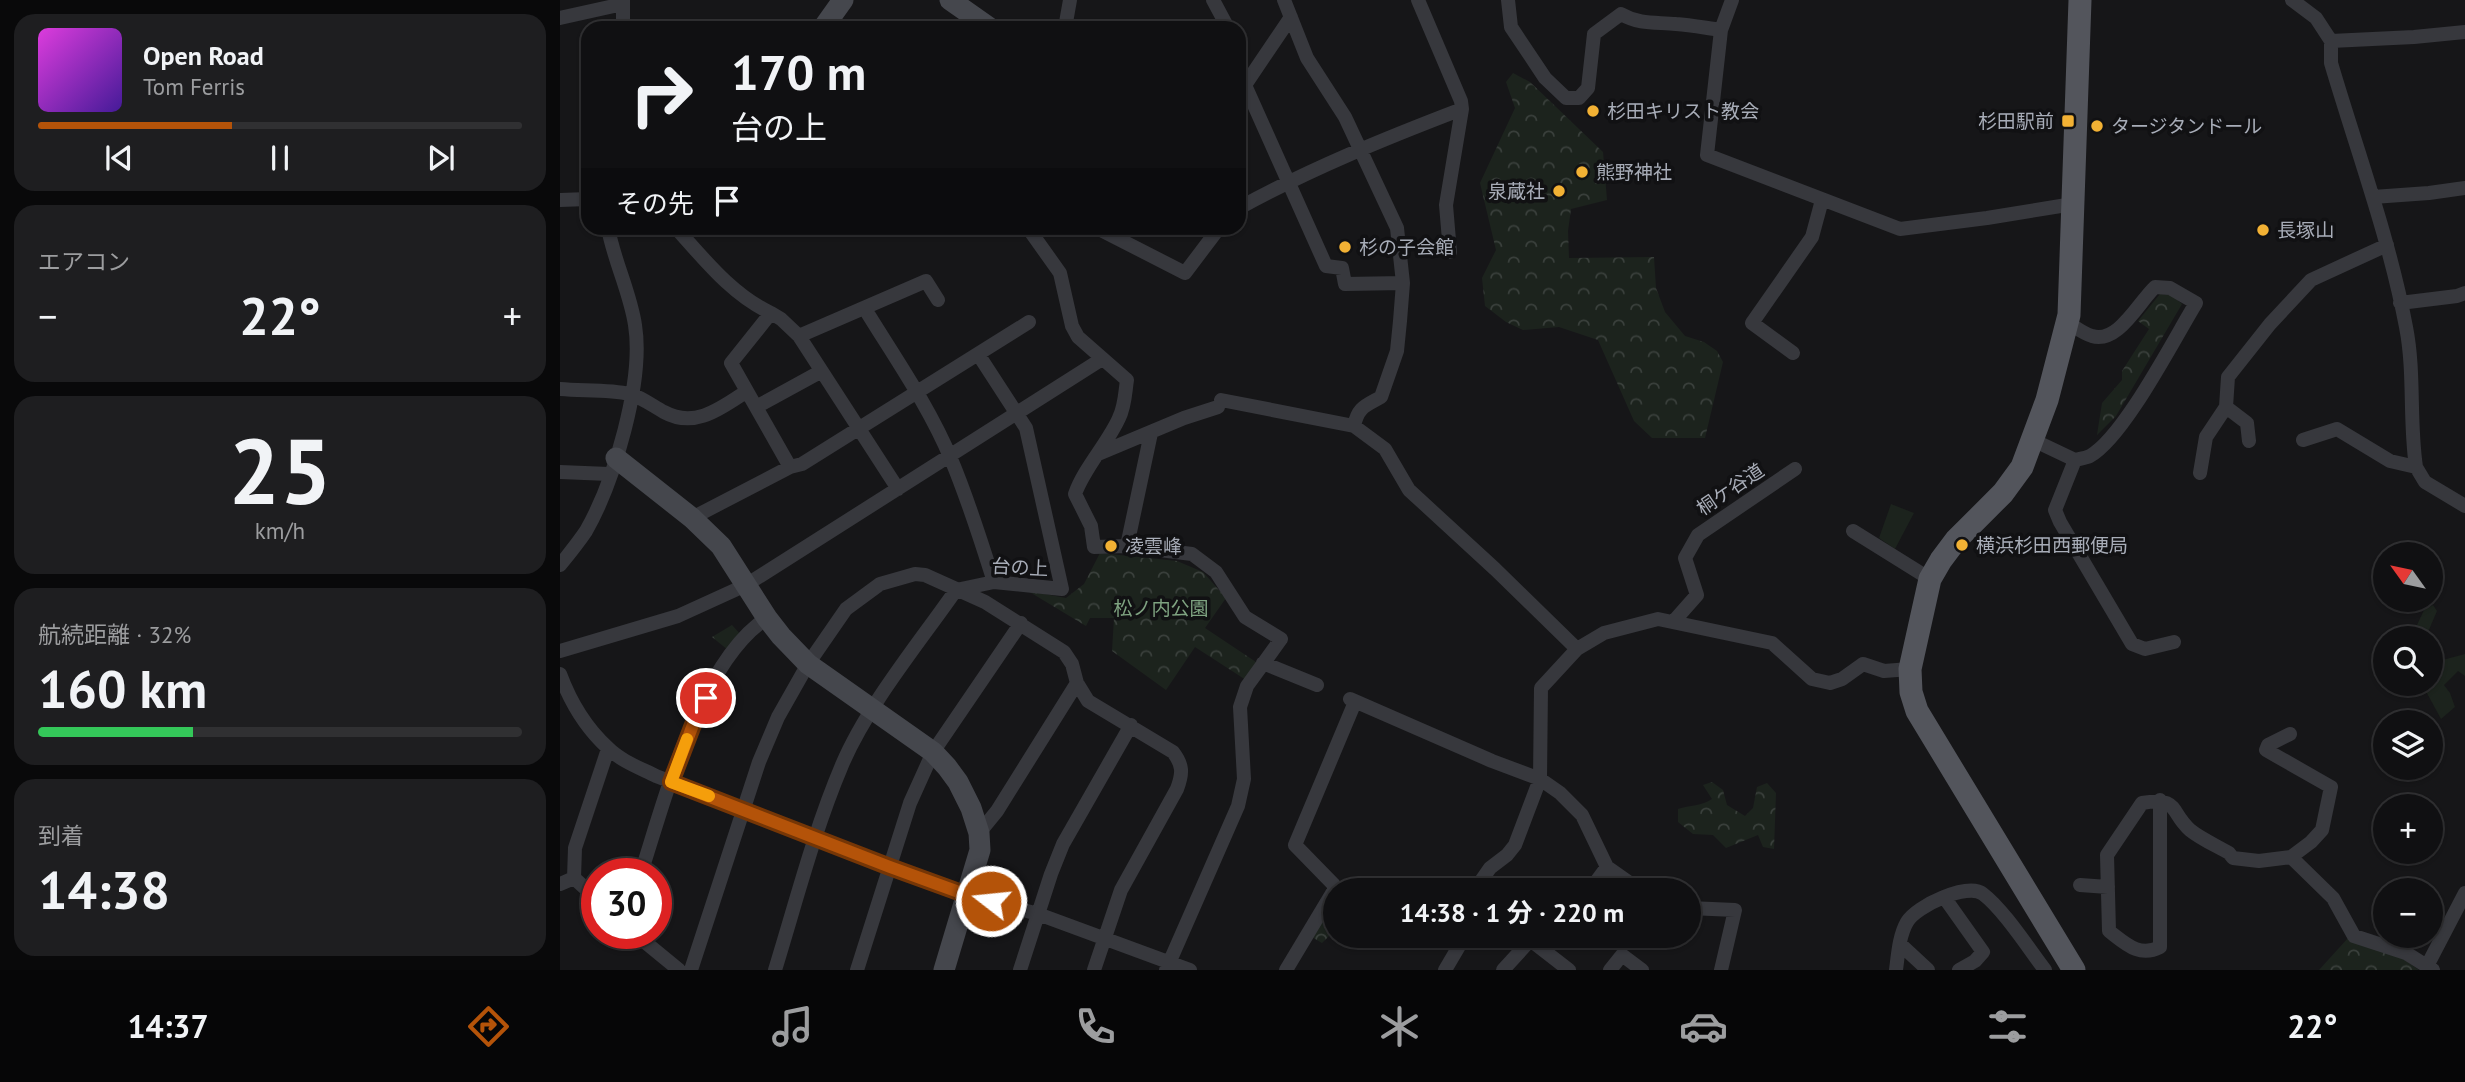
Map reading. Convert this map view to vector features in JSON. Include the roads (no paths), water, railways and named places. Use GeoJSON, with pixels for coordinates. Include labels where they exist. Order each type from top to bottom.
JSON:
{"type":"FeatureCollection","features":[{"type":"Feature","properties":{"kind":"main road"},"geometry":{"type":"LineString","coordinates":[[2074,970],[1917,711],[1911,691],[1910,669],[1930,579],[1956,540],[2003,493],[2022,467],[2059,359],[2067,322],[2080,0]]}},
{"type":"Feature","properties":{"kind":"street"},"geometry":{"type":"LineString","coordinates":[[828,21],[843,0]]}},
{"type":"Feature","properties":{"kind":"street"},"geometry":{"type":"LineString","coordinates":[[950,0],[980,21]]}},
{"type":"Feature","properties":{"kind":"street"},"geometry":{"type":"LineString","coordinates":[[1066,21],[1070,0]]}},
{"type":"Feature","properties":{"kind":"street"},"geometry":{"type":"LineString","coordinates":[[1213,0],[1224,21]]}},
{"type":"Feature","properties":{"kind":"street"},"geometry":{"type":"LineString","coordinates":[[1284,0],[1307,58],[1345,117],[1397,228],[1403,283],[1397,351],[1381,397],[1356,414],[1354,426]]}},
{"type":"Feature","properties":{"kind":"street"},"geometry":{"type":"LineString","coordinates":[[1418,0],[1461,101],[1462,109],[1446,205],[1450,252]]}},
{"type":"Feature","properties":{"kind":"street"},"geometry":{"type":"LineString","coordinates":[[1508,0],[1511,27],[1545,79],[1566,97],[1579,98],[1588,88],[1594,34],[1621,14],[1631,20],[1655,25],[1674,23],[1721,30]]}},
{"type":"Feature","properties":{"kind":"street"},"geometry":{"type":"LineString","coordinates":[[1732,0],[1721,30],[1707,155],[1900,229],[2073,204]]}},
{"type":"Feature","properties":{"kind":"street"},"geometry":{"type":"LineString","coordinates":[[2292,0],[2316,18],[2331,41],[2332,63],[2387,245],[2407,328],[2413,380],[2413,446],[2416,467],[2425,482],[2465,506]]}},
{"type":"Feature","properties":{"kind":"street"},"geometry":{"type":"LineString","coordinates":[[560,18],[623,2],[623,21]]}},
{"type":"Feature","properties":{"kind":"street"},"geometry":{"type":"LineString","coordinates":[[1246,83],[1291,17]]}},
{"type":"Feature","properties":{"kind":"street"},"geometry":{"type":"LineString","coordinates":[[2331,41],[2465,32]]}},
{"type":"Feature","properties":{"kind":"street"},"geometry":{"type":"LineString","coordinates":[[1246,97],[1326,266],[1342,268],[1345,284],[1403,283]]}},
{"type":"Feature","properties":{"kind":"street"},"geometry":{"type":"LineString","coordinates":[[1246,204],[1287,182],[1462,109]]}},
{"type":"Feature","properties":{"kind":"street"},"geometry":{"type":"LineString","coordinates":[[2373,197],[2465,188]]}},
{"type":"Feature","properties":{"kind":"street"},"geometry":{"type":"LineString","coordinates":[[560,200],[581,199]]}},
{"type":"Feature","properties":{"kind":"street"},"geometry":{"type":"LineString","coordinates":[[1793,353],[1752,323],[1812,237],[1822,200]]}},
{"type":"Feature","properties":{"kind":"street"},"geometry":{"type":"LineString","coordinates":[[560,565],[587,528],[629,416],[636,363],[636,328],[610,235]]}},
{"type":"Feature","properties":{"kind":"street"},"geometry":{"type":"LineString","coordinates":[[682,235],[716,272],[756,306],[782,319],[799,336],[898,489]]}},
{"type":"Feature","properties":{"kind":"street"},"geometry":{"type":"LineString","coordinates":[[1033,235],[1060,273],[1075,321],[1077,337],[1128,377],[1124,405],[1118,421],[1074,494],[1091,526],[1094,547],[1127,546],[1192,554],[1216,572],[1245,617],[1281,639],[1247,686],[1240,707],[1244,779],[1238,806],[1167,966]]}},
{"type":"Feature","properties":{"kind":"street"},"geometry":{"type":"LineString","coordinates":[[1111,235],[1185,273],[1214,235]]}},
{"type":"Feature","properties":{"kind":"street"},"geometry":{"type":"LineString","coordinates":[[2200,473],[2206,437],[2226,407],[2228,377],[2270,324],[2311,280],[2387,245]]}},
{"type":"Feature","properties":{"kind":"street"},"geometry":{"type":"LineString","coordinates":[[799,336],[926,281],[938,300]]}},
{"type":"Feature","properties":{"kind":"street"},"geometry":{"type":"LineString","coordinates":[[2033,440],[2075,460],[2090,456],[2107,442],[2127,417],[2196,303],[2170,288],[2155,287],[2119,330],[2109,336],[2094,337],[2067,322]]}},
{"type":"Feature","properties":{"kind":"street"},"geometry":{"type":"LineString","coordinates":[[2400,303],[2465,293]]}},
{"type":"Feature","properties":{"kind":"street"},"geometry":{"type":"LineString","coordinates":[[865,309],[917,394],[950,457],[994,582]]}},
{"type":"Feature","properties":{"kind":"street"},"geometry":{"type":"LineString","coordinates":[[771,313],[731,363],[790,467]]}},
{"type":"Feature","properties":{"kind":"street"},"geometry":{"type":"LineString","coordinates":[[692,518],[790,467],[802,464],[1029,322]]}},
{"type":"Feature","properties":{"kind":"street"},"geometry":{"type":"LineString","coordinates":[[978,354],[1018,413]]}},
{"type":"Feature","properties":{"kind":"street"},"geometry":{"type":"LineString","coordinates":[[560,651],[678,616],[746,585],[1102,359]]}},
{"type":"Feature","properties":{"kind":"street"},"geometry":{"type":"LineString","coordinates":[[756,407],[820,372]]}},
{"type":"Feature","properties":{"kind":"street"},"geometry":{"type":"LineString","coordinates":[[560,389],[631,394],[670,415],[684,419],[694,419],[713,412],[747,391]]}},
{"type":"Feature","properties":{"kind":"street"},"geometry":{"type":"LineString","coordinates":[[1098,454],[1219,404],[1354,426],[1385,449],[1409,490],[1577,649]]}},
{"type":"Feature","properties":{"kind":"street"},"geometry":{"type":"LineString","coordinates":[[2226,407],[2247,423],[2249,441]]}},
{"type":"Feature","properties":{"kind":"street","name":"台の上"},"geometry":{"type":"LineString","coordinates":[[956,590],[994,582],[1062,589],[1026,428],[1018,413]]}},
{"type":"Feature","properties":{"kind":"street"},"geometry":{"type":"LineString","coordinates":[[2303,440],[2337,429],[2390,461],[2416,467]]}},
{"type":"Feature","properties":{"kind":"street"},"geometry":{"type":"LineString","coordinates":[[1127,546],[1151,433]]}},
{"type":"Feature","properties":{"kind":"street"},"geometry":{"type":"LineString","coordinates":[[2075,460],[2055,510],[2060,522],[2132,643],[2145,649],[2174,642]]}},
{"type":"Feature","properties":{"kind":"street"},"geometry":{"type":"LineString","coordinates":[[560,472],[612,466],[692,518],[721,546],[780,636],[808,664],[933,752],[958,782],[971,807],[979,833],[980,850],[944,970]]}},
{"type":"Feature","properties":{"kind":"street","name":"桐ケ谷道"},"geometry":{"type":"LineString","coordinates":[[1674,621],[1697,595],[1685,558],[1698,535],[1735,505],[1795,470]]}},
{"type":"Feature","properties":{"kind":"street"},"geometry":{"type":"LineString","coordinates":[[1853,531],[1930,579]]}},
{"type":"Feature","properties":{"kind":"street"},"geometry":{"type":"LineString","coordinates":[[691,970],[759,762],[778,718],[808,664],[846,609],[880,584],[915,574],[925,575],[985,603],[1064,652],[1088,701],[1173,752],[1181,764],[1182,776],[1121,890],[1094,970]]}},
{"type":"Feature","properties":{"kind":"street"},"geometry":{"type":"LineString","coordinates":[[775,970],[841,766],[873,710],[956,590]]}},
{"type":"Feature","properties":{"kind":"street"},"geometry":{"type":"LineString","coordinates":[[646,858],[696,717],[734,649],[751,628],[767,618]]}},
{"type":"Feature","properties":{"kind":"street"},"geometry":{"type":"LineString","coordinates":[[1483,878],[1490,868],[1516,845],[1540,779],[1541,688],[1577,649],[1604,633],[1658,619],[1674,621],[1772,643],[1812,679],[1830,682],[1842,680],[1863,664],[1884,671],[1910,669]]}},
{"type":"Feature","properties":{"kind":"street"},"geometry":{"type":"LineString","coordinates":[[857,970],[910,803],[933,752],[1021,623]]}},
{"type":"Feature","properties":{"kind":"street"},"geometry":{"type":"LineString","coordinates":[[1264,663],[1317,685]]}},
{"type":"Feature","properties":{"kind":"street"},"geometry":{"type":"LineString","coordinates":[[560,674],[569,696],[586,723],[608,749],[625,761],[671,782],[890,867],[967,895],[1038,914],[1104,937],[1167,966],[1190,970]]}},
{"type":"Feature","properties":{"kind":"street"},"geometry":{"type":"LineString","coordinates":[[979,833],[997,811],[1077,682]]}},
{"type":"Feature","properties":{"kind":"street"},"geometry":{"type":"LineString","coordinates":[[1286,970],[1334,890],[1334,885],[1295,845],[1352,701],[1540,779],[1560,793],[1582,815],[1607,867],[1623,878]]}},
{"type":"Feature","properties":{"kind":"street"},"geometry":{"type":"LineString","coordinates":[[1020,970],[1063,844],[1131,725]]}},
{"type":"Feature","properties":{"kind":"street"},"geometry":{"type":"LineString","coordinates":[[2290,734],[2268,745],[2266,750],[2331,787],[2322,830],[2311,842],[2293,853],[2291,858]]}},
{"type":"Feature","properties":{"kind":"street"},"geometry":{"type":"LineString","coordinates":[[581,884],[575,878],[575,848],[608,749]]}},
{"type":"Feature","properties":{"kind":"street"},"geometry":{"type":"LineString","coordinates":[[2160,800],[2160,947],[2154,950],[2134,950],[2109,931],[2108,855],[2142,803],[2160,800],[2172,805],[2190,830],[2233,858],[2259,861],[2291,858],[2333,898],[2354,936],[2406,953],[2430,968],[2465,893]]}},
{"type":"Feature","properties":{"kind":"street"},"geometry":{"type":"LineString","coordinates":[[1599,878],[1607,867]]}},
{"type":"Feature","properties":{"kind":"street"},"geometry":{"type":"LineString","coordinates":[[560,884],[575,878]]}},
{"type":"Feature","properties":{"kind":"street"},"geometry":{"type":"LineString","coordinates":[[2080,885],[2108,887]]}},
{"type":"Feature","properties":{"kind":"street"},"geometry":{"type":"LineString","coordinates":[[1896,970],[1907,922],[1924,906],[1944,897],[1972,890],[1982,893],[2045,970]]}},
{"type":"Feature","properties":{"kind":"street"},"geometry":{"type":"LineString","coordinates":[[1944,897],[1983,951],[1975,961],[1959,970]]}},
{"type":"Feature","properties":{"kind":"street"},"geometry":{"type":"LineString","coordinates":[[1701,909],[1735,910],[1721,970]]}},
{"type":"Feature","properties":{"kind":"street"},"geometry":{"type":"LineString","coordinates":[[1900,944],[1928,970]]}},
{"type":"Feature","properties":{"kind":"street"},"geometry":{"type":"LineString","coordinates":[[1445,970],[1458,948]]}},
{"type":"Feature","properties":{"kind":"street"},"geometry":{"type":"LineString","coordinates":[[1503,970],[1523,948]]}},
{"type":"Feature","properties":{"kind":"street"},"geometry":{"type":"LineString","coordinates":[[1544,948],[1569,970]]}},
{"type":"Feature","properties":{"kind":"street"},"geometry":{"type":"LineString","coordinates":[[653,949],[679,970]]}},
{"type":"Feature","properties":{"kind":"street"},"geometry":{"type":"LineString","coordinates":[[1610,970],[1622,955],[1642,970]]}},
{"type":"Feature","properties":{"kind":"place","name":"杉田キリスト教会"},"geometry":{"type":"Point","coordinates":[1593,111]}},
{"type":"Feature","properties":{"kind":"place","name":"杉田駅前"},"geometry":{"type":"Point","coordinates":[2068,121]}},
{"type":"Feature","properties":{"kind":"place","name":"タージタンドール"},"geometry":{"type":"Point","coordinates":[2097,126]}},
{"type":"Feature","properties":{"kind":"place","name":"熊野神社"},"geometry":{"type":"Point","coordinates":[1582,172]}},
{"type":"Feature","properties":{"kind":"place","name":"泉蔵社"},"geometry":{"type":"Point","coordinates":[1559,191]}},
{"type":"Feature","properties":{"kind":"place","name":"長塚山"},"geometry":{"type":"Point","coordinates":[2263,230]}},
{"type":"Feature","properties":{"kind":"place","name":"杉の子会館"},"geometry":{"type":"Point","coordinates":[1345,247]}},
{"type":"Feature","properties":{"kind":"place","name":"横浜杉田西郵便局"},"geometry":{"type":"Point","coordinates":[1962,545]}},
{"type":"Feature","properties":{"kind":"place","name":"凌雲峰"},"geometry":{"type":"Point","coordinates":[1111,546]}},
{"type":"Feature","properties":{"kind":"park label","name":"松ノ内公園"},"geometry":{"type":"Point","coordinates":[1161,608]}}]}
